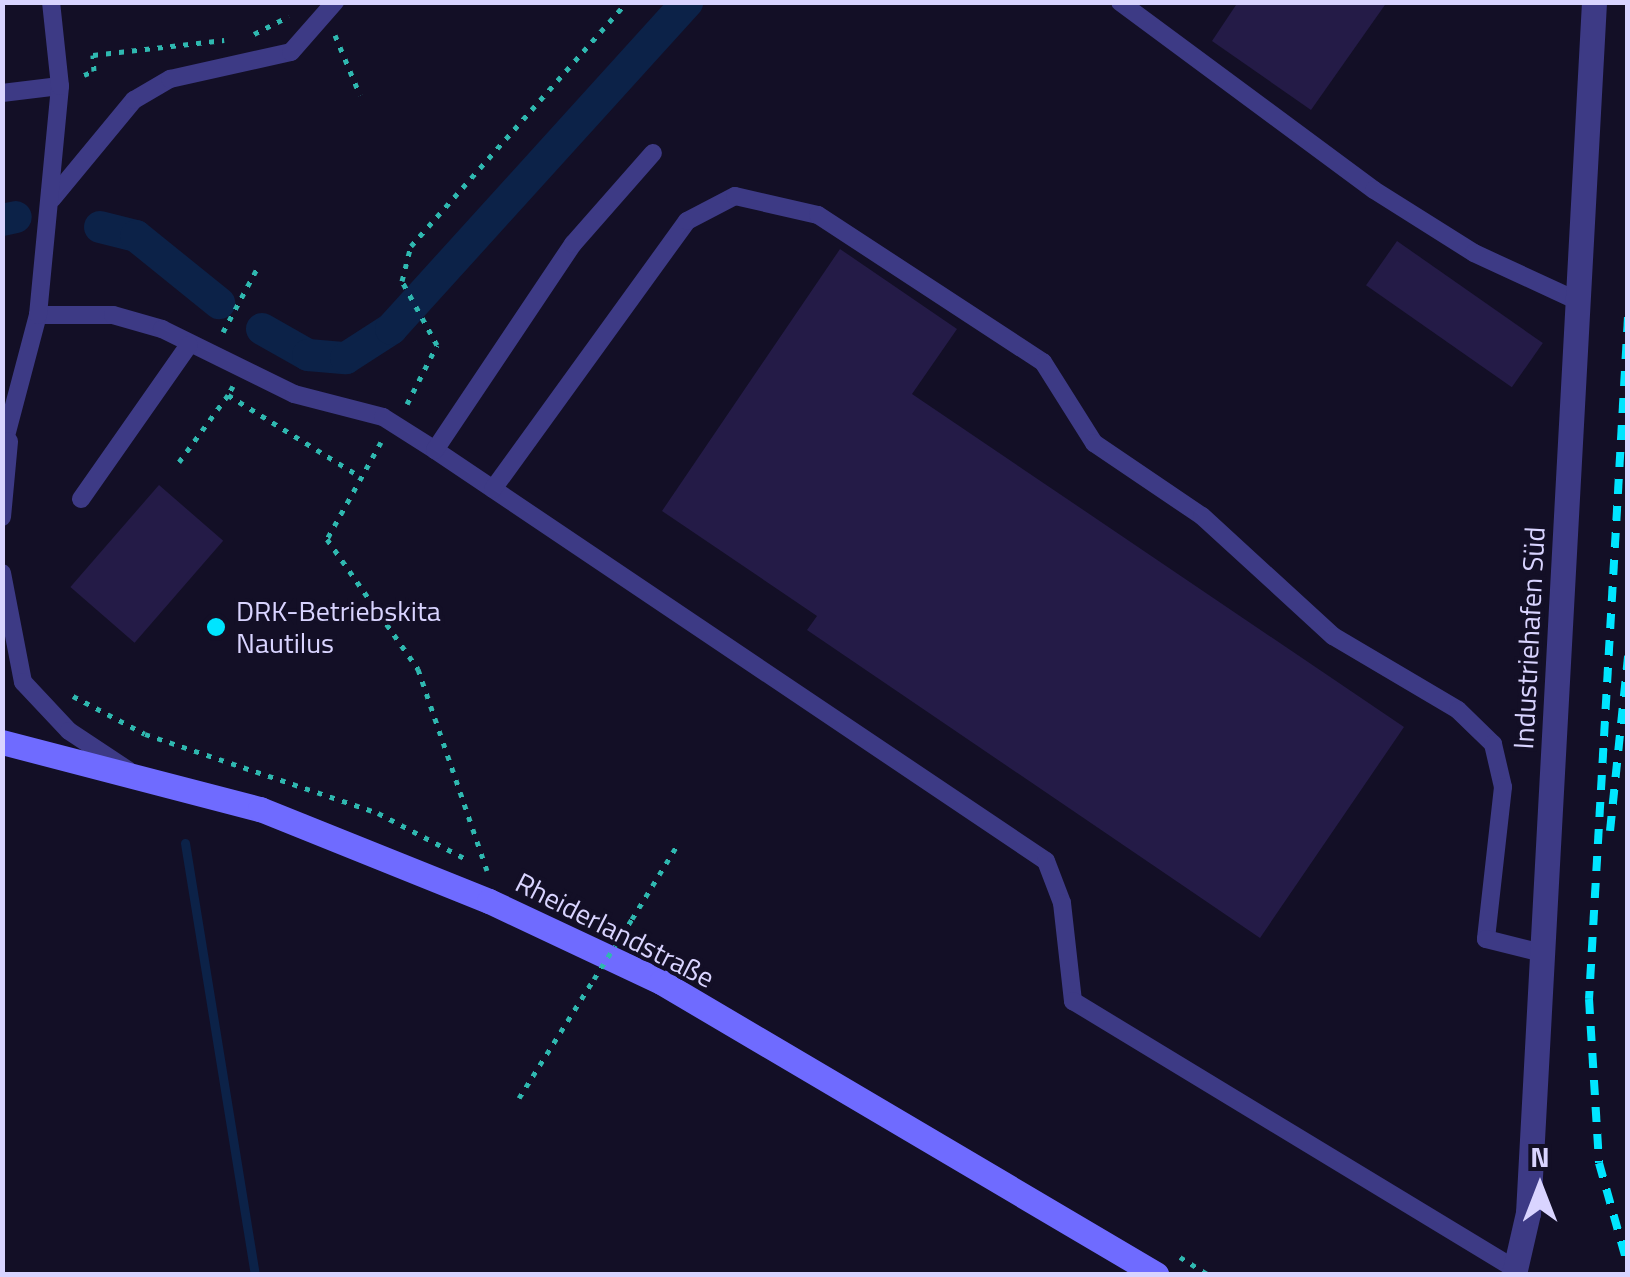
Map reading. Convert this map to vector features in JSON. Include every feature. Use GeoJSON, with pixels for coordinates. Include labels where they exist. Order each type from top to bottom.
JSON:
{"type":"FeatureCollection","features":[{"type":"Feature","properties":{"kind":"main road","name":"Rheiderlandstraße"},"geometry":{"type":"LineString","coordinates":[[2,742],[128,770],[348,839],[661,982],[1156,1274]]}},
{"type":"Feature","properties":{"kind":"street","name":"Industriehafen Süd"},"geometry":{"type":"LineString","coordinates":[[1514,1272],[1528,1214],[1594,2]]}},
{"type":"Feature","properties":{"kind":"lane"},"geometry":{"type":"LineString","coordinates":[[2,451],[38,315],[60,86],[52,2]]}},
{"type":"Feature","properties":{"kind":"lane"},"geometry":{"type":"LineString","coordinates":[[49,204],[134,100],[170,80],[291,52],[336,2]]}},
{"type":"Feature","properties":{"kind":"lane"},"geometry":{"type":"LineString","coordinates":[[1120,2],[1374,190],[1474,254],[1578,301]]}},
{"type":"Feature","properties":{"kind":"lane"},"geometry":{"type":"LineString","coordinates":[[2,92],[60,86]]}},
{"type":"Feature","properties":{"kind":"lane"},"geometry":{"type":"LineString","coordinates":[[435,450],[572,244],[652,153]]}},
{"type":"Feature","properties":{"kind":"lane"},"geometry":{"type":"LineString","coordinates":[[492,489],[687,222],[735,196],[818,215],[1043,362],[1094,443],[1202,516],[1333,636],[1458,710],[1493,744],[1504,788],[1486,939],[1542,953]]}},
{"type":"Feature","properties":{"kind":"lane"},"geometry":{"type":"LineString","coordinates":[[38,315],[113,314],[294,394],[394,424],[435,450],[1046,861],[1062,904],[1073,1001],[1514,1272]]}},
{"type":"Feature","properties":{"kind":"lane"},"geometry":{"type":"LineString","coordinates":[[82,499],[189,345]]}},
{"type":"Feature","properties":{"kind":"lane"},"geometry":{"type":"LineString","coordinates":[[2,517],[10,420]]}},
{"type":"Feature","properties":{"kind":"lane"},"geometry":{"type":"LineString","coordinates":[[2,574],[22,682],[69,732],[128,770]]}},
{"type":"Feature","properties":{"kind":"path"},"geometry":{"type":"LineString","coordinates":[[488,873],[418,669],[328,539],[330,519],[435,358],[424,317],[409,297],[404,260],[422,230],[627,2]]}},
{"type":"Feature","properties":{"kind":"path"},"geometry":{"type":"LineString","coordinates":[[247,37],[300,3],[320,19],[360,95]]}},
{"type":"Feature","properties":{"kind":"path"},"geometry":{"type":"LineString","coordinates":[[60,86],[94,71],[93,55],[228,40]]}},
{"type":"Feature","properties":{"kind":"path"},"geometry":{"type":"LineString","coordinates":[[222,334],[260,265]]}},
{"type":"Feature","properties":{"kind":"path"},"geometry":{"type":"LineString","coordinates":[[179,462],[228,395]]}},
{"type":"Feature","properties":{"kind":"path"},"geometry":{"type":"LineString","coordinates":[[519,1098],[678,844]]}},
{"type":"Feature","properties":{"kind":"building"},"geometry":{"type":"Polygon","coordinates":[[[1238,2],[1387,2],[1311,110],[1212,41],[1238,2]]]}},
{"type":"Feature","properties":{"kind":"building"},"geometry":{"type":"Polygon","coordinates":[[[1397,241],[1543,343],[1512,387],[1366,285],[1397,241]]]}},
{"type":"Feature","properties":{"kind":"building"},"geometry":{"type":"Polygon","coordinates":[[[840,249],[957,329],[912,394],[1404,727],[1260,938],[807,630],[817,616],[662,511],[840,249]]]}},
{"type":"Feature","properties":{"kind":"building"},"geometry":{"type":"Polygon","coordinates":[[[159,485],[223,541],[135,643],[70,587],[159,485]]]}},
{"type":"Feature","properties":{"kind":"waterway"},"geometry":{"type":"LineString","coordinates":[[262,329],[308,355],[346,358],[391,329],[687,2]]}},
{"type":"Feature","properties":{"kind":"waterway"},"geometry":{"type":"LineString","coordinates":[[2,220],[16,217]]}},
{"type":"Feature","properties":{"kind":"waterway"},"geometry":{"type":"LineString","coordinates":[[100,227],[136,236],[219,303]]}},
{"type":"Feature","properties":{"kind":"waterway"},"geometry":{"type":"LineString","coordinates":[[185,843],[255,1274]]}},
{"type":"Feature","properties":{"kind":"railway"},"geometry":{"type":"LineString","coordinates":[[1628,317],[1589,999],[1599,1163],[1628,1266]]}},
{"type":"Feature","properties":{"kind":"railway"},"geometry":{"type":"LineString","coordinates":[[1610,831],[1628,656]]}},
{"type":"Feature","properties":{"kind":"place","name":"DRK-Betriebskita Nautilus"},"geometry":{"type":"Point","coordinates":[216,627]}}]}
